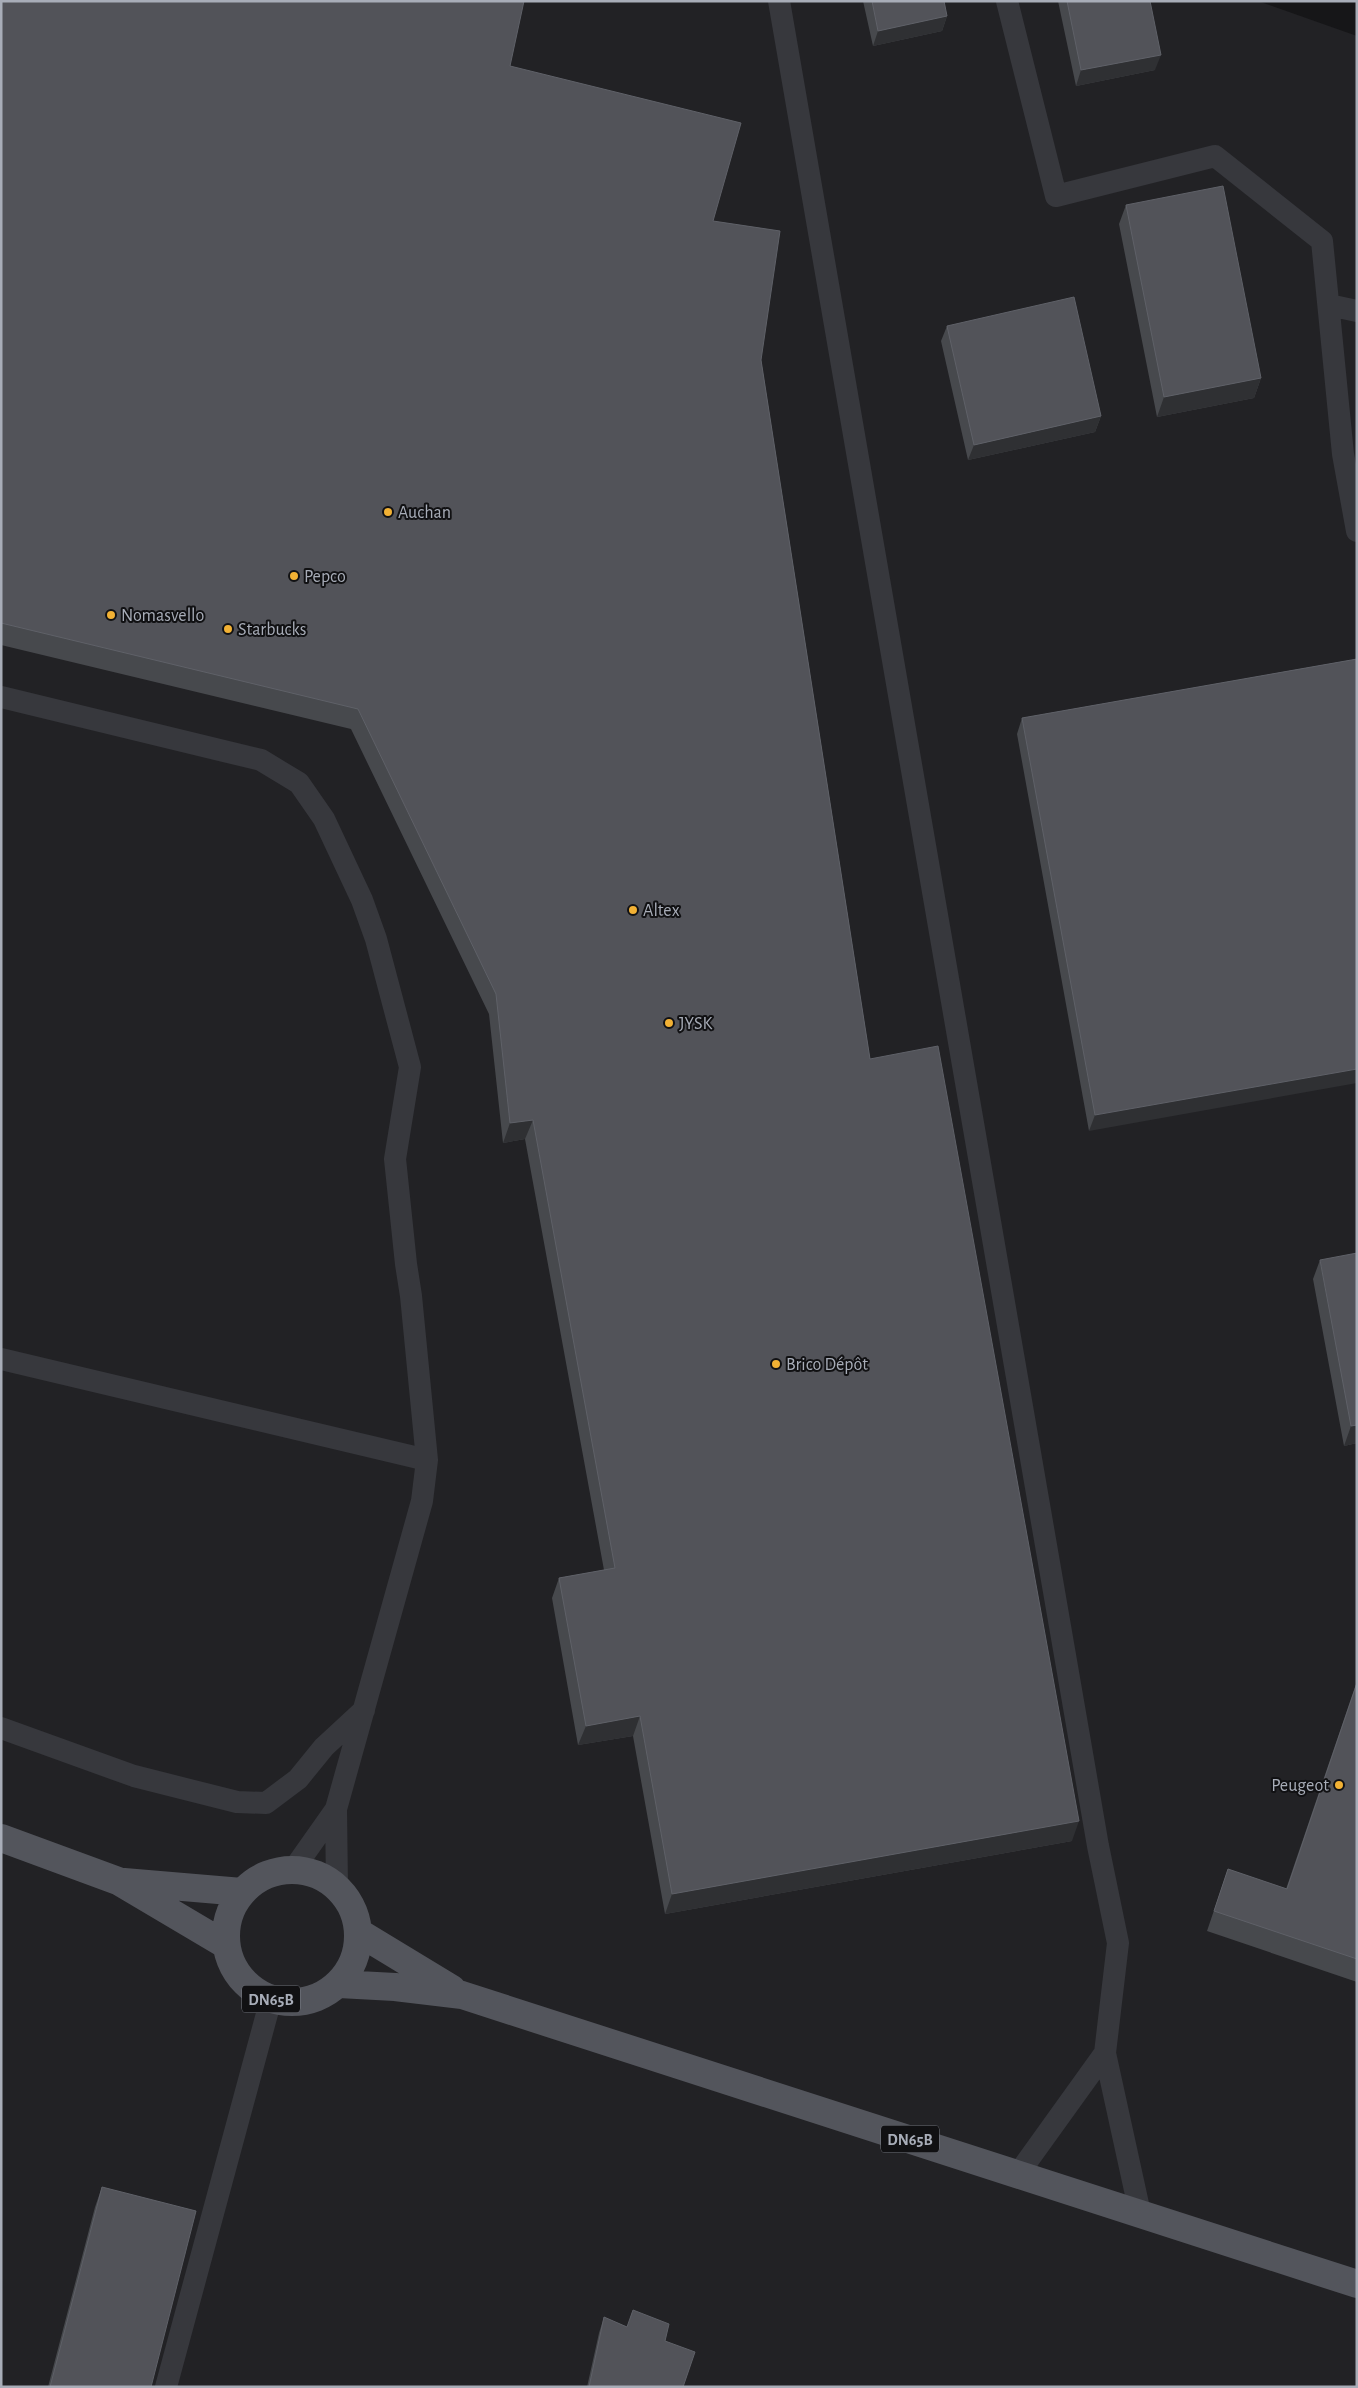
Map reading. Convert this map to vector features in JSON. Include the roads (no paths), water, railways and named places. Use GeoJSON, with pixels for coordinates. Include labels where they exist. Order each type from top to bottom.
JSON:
{"type":"FeatureCollection","features":[{"type":"Feature","properties":{"kind":"main road"},"geometry":{"type":"LineString","coordinates":[[1,1838],[118,1881],[226,1946]]}},
{"type":"Feature","properties":{"kind":"main road","name":"DN65B"},"geometry":{"type":"LineString","coordinates":[[293,1870],[323,1878],[336,1887],[348,1900],[355,1915],[358,1932],[357,1951],[350,1969],[339,1984],[324,1994],[308,2001],[290,2003],[271,2000],[255,1991],[241,1979],[231,1963],[226,1946],[226,1926],[232,1908],[242,1892],[257,1880],[274,1872],[293,1870]]}},
{"type":"Feature","properties":{"kind":"main road"},"geometry":{"type":"LineString","coordinates":[[118,1881],[242,1892]]}},
{"type":"Feature","properties":{"kind":"main road","name":"DN65B"},"geometry":{"type":"LineString","coordinates":[[358,1932],[462,1994]]}},
{"type":"Feature","properties":{"kind":"main road","name":"DN65B"},"geometry":{"type":"LineString","coordinates":[[339,1984],[395,1987],[462,1994],[1357,2284]]}},
{"type":"Feature","properties":{"kind":"lane"},"geometry":{"type":"LineString","coordinates":[[780,1],[1095,1826],[1118,1943],[1105,2053],[1140,2213]]}},
{"type":"Feature","properties":{"kind":"lane"},"geometry":{"type":"LineString","coordinates":[[1006,1],[1056,196],[1216,156],[1322,241],[1343,454],[1357,530]]}},
{"type":"Feature","properties":{"kind":"lane"},"geometry":{"type":"LineString","coordinates":[[1329,305],[1357,311]]}},
{"type":"Feature","properties":{"kind":"lane"},"geometry":{"type":"LineString","coordinates":[[1,697],[261,760],[299,783],[324,819],[362,900],[376,939],[410,1067],[395,1159],[427,1460],[422,1501],[336,1809],[336,1887]]}},
{"type":"Feature","properties":{"kind":"lane"},"geometry":{"type":"LineString","coordinates":[[1,1359],[427,1460]]}},
{"type":"Feature","properties":{"kind":"lane"},"geometry":{"type":"LineString","coordinates":[[1,1728],[134,1776],[237,1802],[266,1803],[298,1779],[324,1748],[365,1709]]}},
{"type":"Feature","properties":{"kind":"lane"},"geometry":{"type":"LineString","coordinates":[[293,1870],[336,1809]]}},
{"type":"Feature","properties":{"kind":"lane"},"geometry":{"type":"LineString","coordinates":[[166,2387],[271,2000]]}},
{"type":"Feature","properties":{"kind":"lane"},"geometry":{"type":"LineString","coordinates":[[1018,2174],[1105,2053]]}},
{"type":"Feature","properties":{"kind":"place","name":"Auchan"},"geometry":{"type":"Point","coordinates":[388,512]}},
{"type":"Feature","properties":{"kind":"place","name":"Pepco"},"geometry":{"type":"Point","coordinates":[294,576]}},
{"type":"Feature","properties":{"kind":"place","name":"Nomasvello"},"geometry":{"type":"Point","coordinates":[111,615]}},
{"type":"Feature","properties":{"kind":"place","name":"Starbucks"},"geometry":{"type":"Point","coordinates":[228,629]}},
{"type":"Feature","properties":{"kind":"place","name":"Altex"},"geometry":{"type":"Point","coordinates":[633,910]}},
{"type":"Feature","properties":{"kind":"place","name":"JYSK"},"geometry":{"type":"Point","coordinates":[669,1023]}},
{"type":"Feature","properties":{"kind":"place","name":"Brico Dépôt"},"geometry":{"type":"Point","coordinates":[776,1364]}},
{"type":"Feature","properties":{"kind":"place","name":"Peugeot"},"geometry":{"type":"Point","coordinates":[1339,1785]}}]}
